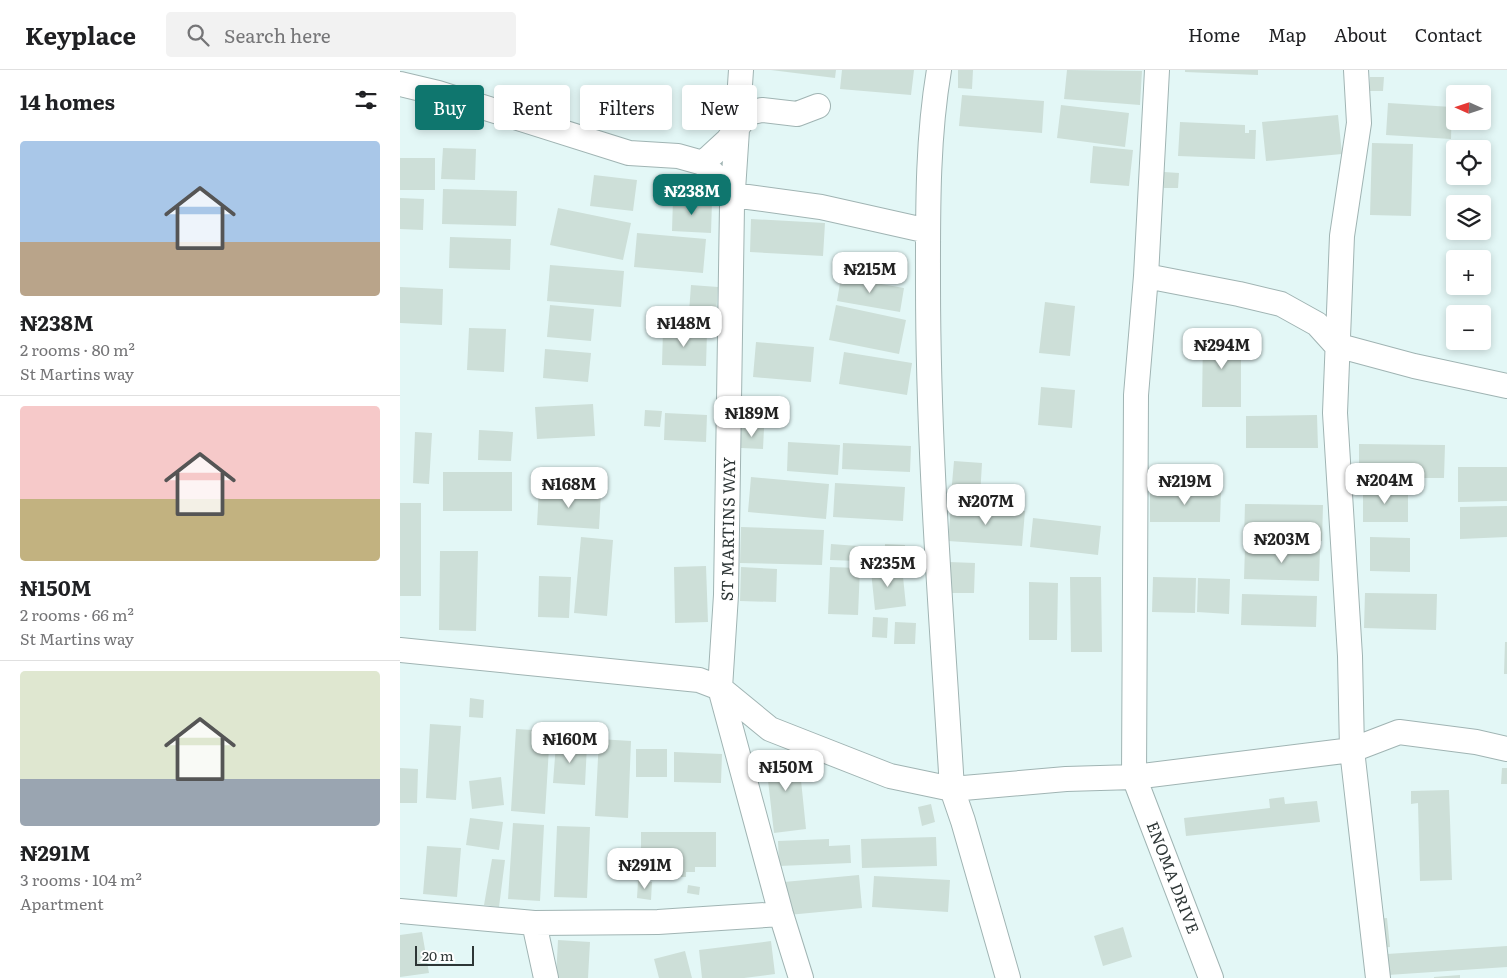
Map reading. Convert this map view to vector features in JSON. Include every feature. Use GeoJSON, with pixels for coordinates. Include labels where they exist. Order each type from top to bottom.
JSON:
{"type":"FeatureCollection","features":[{"type":"Feature","properties":{"kind":"street","name":"ST MARTINS WAY"},"geometry":{"type":"LineString","coordinates":[[740,85],[741,70]]}},
{"type":"Feature","properties":{"kind":"street"},"geometry":{"type":"LineString","coordinates":[[939,70],[934,97],[928,231],[928,375],[952,789],[1008,978]]}},
{"type":"Feature","properties":{"kind":"street"},"geometry":{"type":"LineString","coordinates":[[1134,777],[1136,395],[1146,276],[1157,70]]}},
{"type":"Feature","properties":{"kind":"street"},"geometry":{"type":"LineString","coordinates":[[1356,70],[1359,123],[1342,236],[1336,345],[1335,412],[1350,656],[1352,750],[1378,978]]}},
{"type":"Feature","properties":{"kind":"street"},"geometry":{"type":"LineString","coordinates":[[400,84],[438,93],[628,153],[678,156],[703,164],[733,196],[822,207],[928,231]]}},
{"type":"Feature","properties":{"kind":"street"},"geometry":{"type":"LineString","coordinates":[[757,111],[797,114],[818,106]]}},
{"type":"Feature","properties":{"kind":"street"},"geometry":{"type":"LineString","coordinates":[[703,164],[736,130]]}},
{"type":"Feature","properties":{"kind":"street","name":"ST MARTINS WAY"},"geometry":{"type":"LineString","coordinates":[[737,130],[733,196],[726,595],[720,688],[781,914],[801,978]]}},
{"type":"Feature","properties":{"kind":"street"},"geometry":{"type":"LineString","coordinates":[[1146,276],[1281,304],[1317,324],[1336,345],[1414,366],[1507,386]]}},
{"type":"Feature","properties":{"kind":"street"},"geometry":{"type":"LineString","coordinates":[[400,650],[699,680],[720,688],[770,729],[890,776],[952,789],[1066,779],[1134,777],[1352,750],[1399,732],[1476,742],[1507,750]]}},
{"type":"Feature","properties":{"kind":"street","name":"ENOMA DRIVE"},"geometry":{"type":"LineString","coordinates":[[1134,777],[1212,978]]}},
{"type":"Feature","properties":{"kind":"street"},"geometry":{"type":"LineString","coordinates":[[400,911],[534,923],[658,922],[781,914]]}},
{"type":"Feature","properties":{"kind":"street"},"geometry":{"type":"LineString","coordinates":[[534,923],[546,978]]}},
{"type":"Feature","properties":{"kind":"building"},"geometry":{"type":"Polygon","coordinates":[[[771,70],[836,70],[835,78],[771,70]]]}},
{"type":"Feature","properties":{"kind":"building"},"geometry":{"type":"Polygon","coordinates":[[[842,70],[914,70],[911,95],[840,89],[842,70]]]}},
{"type":"Feature","properties":{"kind":"building"},"geometry":{"type":"Polygon","coordinates":[[[958,70],[973,70],[972,89],[958,88],[958,70]]]}},
{"type":"Feature","properties":{"kind":"building"},"geometry":{"type":"Polygon","coordinates":[[[1067,70],[1142,71],[1140,105],[1064,99],[1067,70]]]}},
{"type":"Feature","properties":{"kind":"building"},"geometry":{"type":"Polygon","coordinates":[[[1185,70],[1258,70],[1258,75],[1185,72],[1185,70]]]}},
{"type":"Feature","properties":{"kind":"building"},"geometry":{"type":"Polygon","coordinates":[[[1370,77],[1384,77],[1383,91],[1370,91],[1370,77]]]}},
{"type":"Feature","properties":{"kind":"building"},"geometry":{"type":"Polygon","coordinates":[[[962,95],[1044,101],[1042,133],[959,126],[962,95]]]}},
{"type":"Feature","properties":{"kind":"building"},"geometry":{"type":"Polygon","coordinates":[[[1388,103],[1446,107],[1446,130],[1451,130],[1451,139],[1386,135],[1388,103]]]}},
{"type":"Feature","properties":{"kind":"building"},"geometry":{"type":"Polygon","coordinates":[[[1061,105],[1129,113],[1125,147],[1057,138],[1061,105]]]}},
{"type":"Feature","properties":{"kind":"building"},"geometry":{"type":"Polygon","coordinates":[[[1338,115],[1342,154],[1266,161],[1262,122],[1338,115]]]}},
{"type":"Feature","properties":{"kind":"building"},"geometry":{"type":"Polygon","coordinates":[[[1180,122],[1245,125],[1245,133],[1249,133],[1249,130],[1256,130],[1255,159],[1178,156],[1180,122]]]}},
{"type":"Feature","properties":{"kind":"building"},"geometry":{"type":"Polygon","coordinates":[[[1372,143],[1413,144],[1411,216],[1370,215],[1372,143]]]}},
{"type":"Feature","properties":{"kind":"building"},"geometry":{"type":"Polygon","coordinates":[[[1093,146],[1133,150],[1129,186],[1090,183],[1093,146]]]}},
{"type":"Feature","properties":{"kind":"building"},"geometry":{"type":"Polygon","coordinates":[[[443,148],[476,149],[475,180],[441,179],[443,148]]]}},
{"type":"Feature","properties":{"kind":"building"},"geometry":{"type":"Polygon","coordinates":[[[400,158],[435,158],[435,190],[400,190],[400,158]]]}},
{"type":"Feature","properties":{"kind":"building"},"geometry":{"type":"Polygon","coordinates":[[[1164,172],[1179,173],[1178,188],[1164,188],[1164,172]]]}},
{"type":"Feature","properties":{"kind":"building"},"geometry":{"type":"Polygon","coordinates":[[[594,175],[637,180],[633,211],[590,206],[594,175]]]}},
{"type":"Feature","properties":{"kind":"building"},"geometry":{"type":"Polygon","coordinates":[[[443,189],[517,191],[516,226],[442,224],[443,189]]]}},
{"type":"Feature","properties":{"kind":"building"},"geometry":{"type":"Polygon","coordinates":[[[400,198],[424,199],[423,230],[400,229],[400,198]]]}},
{"type":"Feature","properties":{"kind":"building"},"geometry":{"type":"Polygon","coordinates":[[[673,199],[712,201],[711,233],[672,231],[673,199]]]}},
{"type":"Feature","properties":{"kind":"building"},"geometry":{"type":"Polygon","coordinates":[[[558,208],[631,223],[623,260],[550,245],[558,208]]]}},
{"type":"Feature","properties":{"kind":"building"},"geometry":{"type":"Polygon","coordinates":[[[751,219],[825,223],[823,256],[750,252],[751,219]]]}},
{"type":"Feature","properties":{"kind":"building"},"geometry":{"type":"Polygon","coordinates":[[[637,233],[706,239],[703,273],[634,267],[637,233]]]}},
{"type":"Feature","properties":{"kind":"building"},"geometry":{"type":"Polygon","coordinates":[[[450,237],[511,239],[510,270],[449,268],[450,237]]]}},
{"type":"Feature","properties":{"kind":"building"},"geometry":{"type":"Polygon","coordinates":[[[550,265],[624,271],[621,307],[547,301],[550,265]]]}},
{"type":"Feature","properties":{"kind":"building"},"geometry":{"type":"Polygon","coordinates":[[[841,277],[904,288],[900,312],[837,301],[841,277]]]}},
{"type":"Feature","properties":{"kind":"building"},"geometry":{"type":"Polygon","coordinates":[[[691,285],[718,287],[715,328],[688,326],[691,285]]]}},
{"type":"Feature","properties":{"kind":"building"},"geometry":{"type":"Polygon","coordinates":[[[400,287],[443,289],[442,325],[400,323],[400,287]]]}},
{"type":"Feature","properties":{"kind":"building"},"geometry":{"type":"Polygon","coordinates":[[[1045,302],[1075,306],[1070,356],[1039,353],[1045,302]]]}},
{"type":"Feature","properties":{"kind":"building"},"geometry":{"type":"Polygon","coordinates":[[[550,305],[594,309],[591,341],[547,337],[550,305]]]}},
{"type":"Feature","properties":{"kind":"building"},"geometry":{"type":"Polygon","coordinates":[[[836,305],[906,320],[899,354],[829,340],[836,305]]]}},
{"type":"Feature","properties":{"kind":"building"},"geometry":{"type":"Polygon","coordinates":[[[469,328],[506,329],[504,372],[467,370],[469,328]]]}},
{"type":"Feature","properties":{"kind":"building"},"geometry":{"type":"Polygon","coordinates":[[[663,330],[707,332],[706,366],[662,365],[663,330]]]}},
{"type":"Feature","properties":{"kind":"building"},"geometry":{"type":"Polygon","coordinates":[[[1203,333],[1241,333],[1241,407],[1202,407],[1203,333]]]}},
{"type":"Feature","properties":{"kind":"building"},"geometry":{"type":"Polygon","coordinates":[[[756,342],[814,347],[811,382],[753,377],[756,342]]]}},
{"type":"Feature","properties":{"kind":"building"},"geometry":{"type":"Polygon","coordinates":[[[545,349],[591,353],[588,382],[543,378],[545,349]]]}},
{"type":"Feature","properties":{"kind":"building"},"geometry":{"type":"Polygon","coordinates":[[[844,352],[912,363],[907,395],[839,384],[844,352]]]}},
{"type":"Feature","properties":{"kind":"building"},"geometry":{"type":"Polygon","coordinates":[[[1041,387],[1075,390],[1072,428],[1038,425],[1041,387]]]}},
{"type":"Feature","properties":{"kind":"building"},"geometry":{"type":"Polygon","coordinates":[[[593,404],[595,436],[537,439],[535,407],[593,404]]]}},
{"type":"Feature","properties":{"kind":"building"},"geometry":{"type":"Polygon","coordinates":[[[645,410],[662,411],[660,427],[644,426],[645,410]]]}},
{"type":"Feature","properties":{"kind":"building"},"geometry":{"type":"Polygon","coordinates":[[[665,413],[707,415],[706,442],[664,440],[665,413]]]}},
{"type":"Feature","properties":{"kind":"building"},"geometry":{"type":"Polygon","coordinates":[[[1317,415],[1318,448],[1246,448],[1246,416],[1317,415]]]}},
{"type":"Feature","properties":{"kind":"building"},"geometry":{"type":"Polygon","coordinates":[[[741,427],[764,428],[763,449],[741,448],[741,427]]]}},
{"type":"Feature","properties":{"kind":"building"},"geometry":{"type":"Polygon","coordinates":[[[479,430],[513,432],[511,461],[478,460],[479,430]]]}},
{"type":"Feature","properties":{"kind":"building"},"geometry":{"type":"Polygon","coordinates":[[[415,432],[432,433],[429,484],[413,483],[415,432]]]}},
{"type":"Feature","properties":{"kind":"building"},"geometry":{"type":"Polygon","coordinates":[[[788,442],[840,445],[838,475],[787,471],[788,442]]]}},
{"type":"Feature","properties":{"kind":"building"},"geometry":{"type":"Polygon","coordinates":[[[843,443],[911,446],[910,472],[842,469],[843,443]]]}},
{"type":"Feature","properties":{"kind":"building"},"geometry":{"type":"Polygon","coordinates":[[[1359,444],[1445,445],[1444,478],[1359,478],[1359,444]]]}},
{"type":"Feature","properties":{"kind":"building"},"geometry":{"type":"Polygon","coordinates":[[[954,461],[982,463],[980,497],[951,495],[954,461]]]}},
{"type":"Feature","properties":{"kind":"building"},"geometry":{"type":"Polygon","coordinates":[[[1458,467],[1507,467],[1507,501],[1458,502],[1458,467]]]}},
{"type":"Feature","properties":{"kind":"building"},"geometry":{"type":"Polygon","coordinates":[[[443,472],[512,472],[512,511],[443,511],[443,472]]]}},
{"type":"Feature","properties":{"kind":"building"},"geometry":{"type":"Polygon","coordinates":[[[751,477],[829,484],[826,519],[748,512],[751,477]]]}},
{"type":"Feature","properties":{"kind":"building"},"geometry":{"type":"Polygon","coordinates":[[[835,483],[905,487],[903,521],[833,517],[835,483]]]}},
{"type":"Feature","properties":{"kind":"building"},"geometry":{"type":"Polygon","coordinates":[[[539,488],[601,493],[599,529],[537,525],[539,488]]]}},
{"type":"Feature","properties":{"kind":"building"},"geometry":{"type":"Polygon","coordinates":[[[1363,488],[1408,488],[1408,522],[1363,522],[1363,488]]]}},
{"type":"Feature","properties":{"kind":"building"},"geometry":{"type":"Polygon","coordinates":[[[1150,490],[1221,491],[1220,522],[1150,522],[1150,490]]]}},
{"type":"Feature","properties":{"kind":"building"},"geometry":{"type":"Polygon","coordinates":[[[400,503],[421,503],[421,596],[400,596],[400,503]]]}},
{"type":"Feature","properties":{"kind":"building"},"geometry":{"type":"Polygon","coordinates":[[[1245,504],[1323,505],[1322,541],[1244,540],[1245,504]]]}},
{"type":"Feature","properties":{"kind":"building"},"geometry":{"type":"Polygon","coordinates":[[[951,506],[1025,511],[1022,546],[948,541],[951,506]]]}},
{"type":"Feature","properties":{"kind":"building"},"geometry":{"type":"Polygon","coordinates":[[[1507,506],[1507,537],[1460,539],[1460,507],[1507,506]]]}},
{"type":"Feature","properties":{"kind":"building"},"geometry":{"type":"Polygon","coordinates":[[[1033,518],[1101,526],[1098,555],[1030,547],[1033,518]]]}},
{"type":"Feature","properties":{"kind":"building"},"geometry":{"type":"Polygon","coordinates":[[[741,527],[824,530],[822,565],[740,563],[741,527]]]}},
{"type":"Feature","properties":{"kind":"building"},"geometry":{"type":"Polygon","coordinates":[[[581,537],[613,540],[607,616],[574,613],[581,537]]]}},
{"type":"Feature","properties":{"kind":"building"},"geometry":{"type":"Polygon","coordinates":[[[1370,537],[1410,538],[1410,572],[1370,571],[1370,537]]]}},
{"type":"Feature","properties":{"kind":"building"},"geometry":{"type":"Polygon","coordinates":[[[831,544],[858,546],[857,561],[830,560],[831,544]]]}},
{"type":"Feature","properties":{"kind":"building"},"geometry":{"type":"Polygon","coordinates":[[[885,544],[905,545],[905,563],[885,562],[885,544]]]}},
{"type":"Feature","properties":{"kind":"building"},"geometry":{"type":"Polygon","coordinates":[[[1245,547],[1320,548],[1319,581],[1244,579],[1245,547]]]}},
{"type":"Feature","properties":{"kind":"building"},"geometry":{"type":"Polygon","coordinates":[[[440,551],[478,551],[476,631],[439,630],[440,551]]]}},
{"type":"Feature","properties":{"kind":"building"},"geometry":{"type":"Polygon","coordinates":[[[949,562],[975,563],[974,593],[948,593],[949,562]]]}},
{"type":"Feature","properties":{"kind":"building"},"geometry":{"type":"Polygon","coordinates":[[[706,566],[708,622],[675,623],[674,567],[706,566]]]}},
{"type":"Feature","properties":{"kind":"building"},"geometry":{"type":"Polygon","coordinates":[[[741,567],[777,569],[776,602],[740,601],[741,567]]]}},
{"type":"Feature","properties":{"kind":"building"},"geometry":{"type":"Polygon","coordinates":[[[830,567],[860,568],[858,615],[828,614],[830,567]]]}},
{"type":"Feature","properties":{"kind":"building"},"geometry":{"type":"Polygon","coordinates":[[[902,567],[906,606],[875,610],[871,571],[902,567]]]}},
{"type":"Feature","properties":{"kind":"building"},"geometry":{"type":"Polygon","coordinates":[[[539,576],[571,577],[569,618],[538,617],[539,576]]]}},
{"type":"Feature","properties":{"kind":"building"},"geometry":{"type":"Polygon","coordinates":[[[1070,577],[1101,577],[1102,652],[1071,652],[1070,577]]]}},
{"type":"Feature","properties":{"kind":"building"},"geometry":{"type":"Polygon","coordinates":[[[1153,577],[1196,578],[1195,613],[1152,612],[1153,577]]]}},
{"type":"Feature","properties":{"kind":"building"},"geometry":{"type":"Polygon","coordinates":[[[1198,578],[1230,579],[1229,614],[1197,612],[1198,578]]]}},
{"type":"Feature","properties":{"kind":"building"},"geometry":{"type":"Polygon","coordinates":[[[1029,582],[1058,583],[1057,640],[1029,640],[1029,582]]]}},
{"type":"Feature","properties":{"kind":"building"},"geometry":{"type":"Polygon","coordinates":[[[1365,593],[1437,594],[1436,630],[1364,628],[1365,593]]]}},
{"type":"Feature","properties":{"kind":"building"},"geometry":{"type":"Polygon","coordinates":[[[1242,594],[1317,596],[1316,627],[1241,625],[1242,594]]]}},
{"type":"Feature","properties":{"kind":"building"},"geometry":{"type":"Polygon","coordinates":[[[873,617],[888,618],[887,638],[872,637],[873,617]]]}},
{"type":"Feature","properties":{"kind":"building"},"geometry":{"type":"Polygon","coordinates":[[[895,622],[916,623],[915,644],[894,644],[895,622]]]}},
{"type":"Feature","properties":{"kind":"building"},"geometry":{"type":"Polygon","coordinates":[[[1505,642],[1507,642],[1507,674],[1504,674],[1505,642]]]}},
{"type":"Feature","properties":{"kind":"building"},"geometry":{"type":"Polygon","coordinates":[[[470,698],[484,700],[483,718],[469,717],[470,698]]]}},
{"type":"Feature","properties":{"kind":"building"},"geometry":{"type":"Polygon","coordinates":[[[578,722],[597,723],[597,741],[578,740],[578,722]]]}},
{"type":"Feature","properties":{"kind":"building"},"geometry":{"type":"Polygon","coordinates":[[[430,724],[461,726],[456,800],[426,798],[430,724]]]}},
{"type":"Feature","properties":{"kind":"building"},"geometry":{"type":"Polygon","coordinates":[[[516,729],[550,731],[545,814],[511,811],[516,729]]]}},
{"type":"Feature","properties":{"kind":"building"},"geometry":{"type":"Polygon","coordinates":[[[599,739],[631,741],[628,818],[595,816],[599,739]]]}},
{"type":"Feature","properties":{"kind":"building"},"geometry":{"type":"Polygon","coordinates":[[[556,744],[587,745],[585,785],[553,783],[556,744]]]}},
{"type":"Feature","properties":{"kind":"building"},"geometry":{"type":"Polygon","coordinates":[[[636,749],[667,749],[667,777],[636,777],[636,749]]]}},
{"type":"Feature","properties":{"kind":"building"},"geometry":{"type":"Polygon","coordinates":[[[798,751],[806,829],[774,833],[765,754],[798,751]]]}},
{"type":"Feature","properties":{"kind":"building"},"geometry":{"type":"Polygon","coordinates":[[[674,752],[722,754],[721,783],[674,782],[674,752]]]}},
{"type":"Feature","properties":{"kind":"building"},"geometry":{"type":"Polygon","coordinates":[[[400,768],[418,769],[417,803],[400,803],[400,768]]]}},
{"type":"Feature","properties":{"kind":"building"},"geometry":{"type":"Polygon","coordinates":[[[1502,768],[1507,768],[1507,784],[1501,784],[1502,768]]]}},
{"type":"Feature","properties":{"kind":"building"},"geometry":{"type":"Polygon","coordinates":[[[501,777],[504,805],[472,809],[469,781],[501,777]]]}},
{"type":"Feature","properties":{"kind":"building"},"geometry":{"type":"Polygon","coordinates":[[[1449,790],[1452,880],[1420,881],[1418,803],[1411,804],[1411,791],[1449,790]]]}},
{"type":"Feature","properties":{"kind":"building"},"geometry":{"type":"Polygon","coordinates":[[[1284,797],[1285,804],[1317,801],[1320,822],[1186,836],[1184,818],[1270,808],[1269,799],[1284,797]]]}},
{"type":"Feature","properties":{"kind":"building"},"geometry":{"type":"Polygon","coordinates":[[[931,804],[935,822],[922,826],[918,807],[931,804]]]}},
{"type":"Feature","properties":{"kind":"building"},"geometry":{"type":"Polygon","coordinates":[[[470,818],[503,822],[499,850],[466,845],[470,818]]]}},
{"type":"Feature","properties":{"kind":"building"},"geometry":{"type":"Polygon","coordinates":[[[513,823],[544,825],[540,901],[508,899],[513,823]]]}},
{"type":"Feature","properties":{"kind":"building"},"geometry":{"type":"Polygon","coordinates":[[[557,826],[590,827],[587,898],[554,897],[557,826]]]}},
{"type":"Feature","properties":{"kind":"building"},"geometry":{"type":"Polygon","coordinates":[[[641,832],[716,832],[716,867],[695,867],[695,872],[686,872],[686,877],[673,877],[673,872],[665,872],[665,867],[641,867],[641,832]]]}},
{"type":"Feature","properties":{"kind":"building"},"geometry":{"type":"Polygon","coordinates":[[[936,837],[937,866],[862,868],[861,839],[936,837]]]}},
{"type":"Feature","properties":{"kind":"building"},"geometry":{"type":"Polygon","coordinates":[[[829,839],[829,846],[850,845],[851,863],[779,866],[778,841],[829,839]]]}},
{"type":"Feature","properties":{"kind":"building"},"geometry":{"type":"Polygon","coordinates":[[[427,846],[461,848],[457,897],[423,894],[427,846]]]}},
{"type":"Feature","properties":{"kind":"building"},"geometry":{"type":"Polygon","coordinates":[[[492,859],[505,860],[499,907],[484,905],[492,859]]]}},
{"type":"Feature","properties":{"kind":"building"},"geometry":{"type":"Polygon","coordinates":[[[859,875],[862,908],[788,915],[784,882],[859,875]]]}},
{"type":"Feature","properties":{"kind":"building"},"geometry":{"type":"Polygon","coordinates":[[[874,876],[950,880],[948,912],[872,907],[874,876]]]}},
{"type":"Feature","properties":{"kind":"building"},"geometry":{"type":"Polygon","coordinates":[[[638,881],[652,882],[651,900],[637,898],[638,881]]]}},
{"type":"Feature","properties":{"kind":"building"},"geometry":{"type":"Polygon","coordinates":[[[688,885],[700,887],[699,895],[687,893],[688,885]]]}},
{"type":"Feature","properties":{"kind":"building"},"geometry":{"type":"Polygon","coordinates":[[[1387,918],[1390,947],[1378,948],[1375,919],[1387,918]]]}},
{"type":"Feature","properties":{"kind":"building"},"geometry":{"type":"Polygon","coordinates":[[[1123,927],[1132,957],[1103,966],[1094,936],[1123,927]]]}},
{"type":"Feature","properties":{"kind":"building"},"geometry":{"type":"Polygon","coordinates":[[[422,932],[429,973],[400,977],[400,935],[422,932]]]}},
{"type":"Feature","properties":{"kind":"building"},"geometry":{"type":"Polygon","coordinates":[[[558,940],[590,942],[588,978],[556,978],[558,940]]]}},
{"type":"Feature","properties":{"kind":"building"},"geometry":{"type":"Polygon","coordinates":[[[771,941],[775,974],[744,978],[702,978],[699,950],[771,941]]]}},
{"type":"Feature","properties":{"kind":"building"},"geometry":{"type":"Polygon","coordinates":[[[1507,946],[1507,967],[1388,975],[1387,954],[1507,946]]]}},
{"type":"Feature","properties":{"kind":"building"},"geometry":{"type":"Polygon","coordinates":[[[685,951],[692,978],[659,978],[654,959],[685,951]]]}},
{"type":"Feature","properties":{"kind":"building"},"geometry":{"type":"Polygon","coordinates":[[[1460,975],[1460,978],[1434,978],[1434,977],[1460,975]]]}}]}
